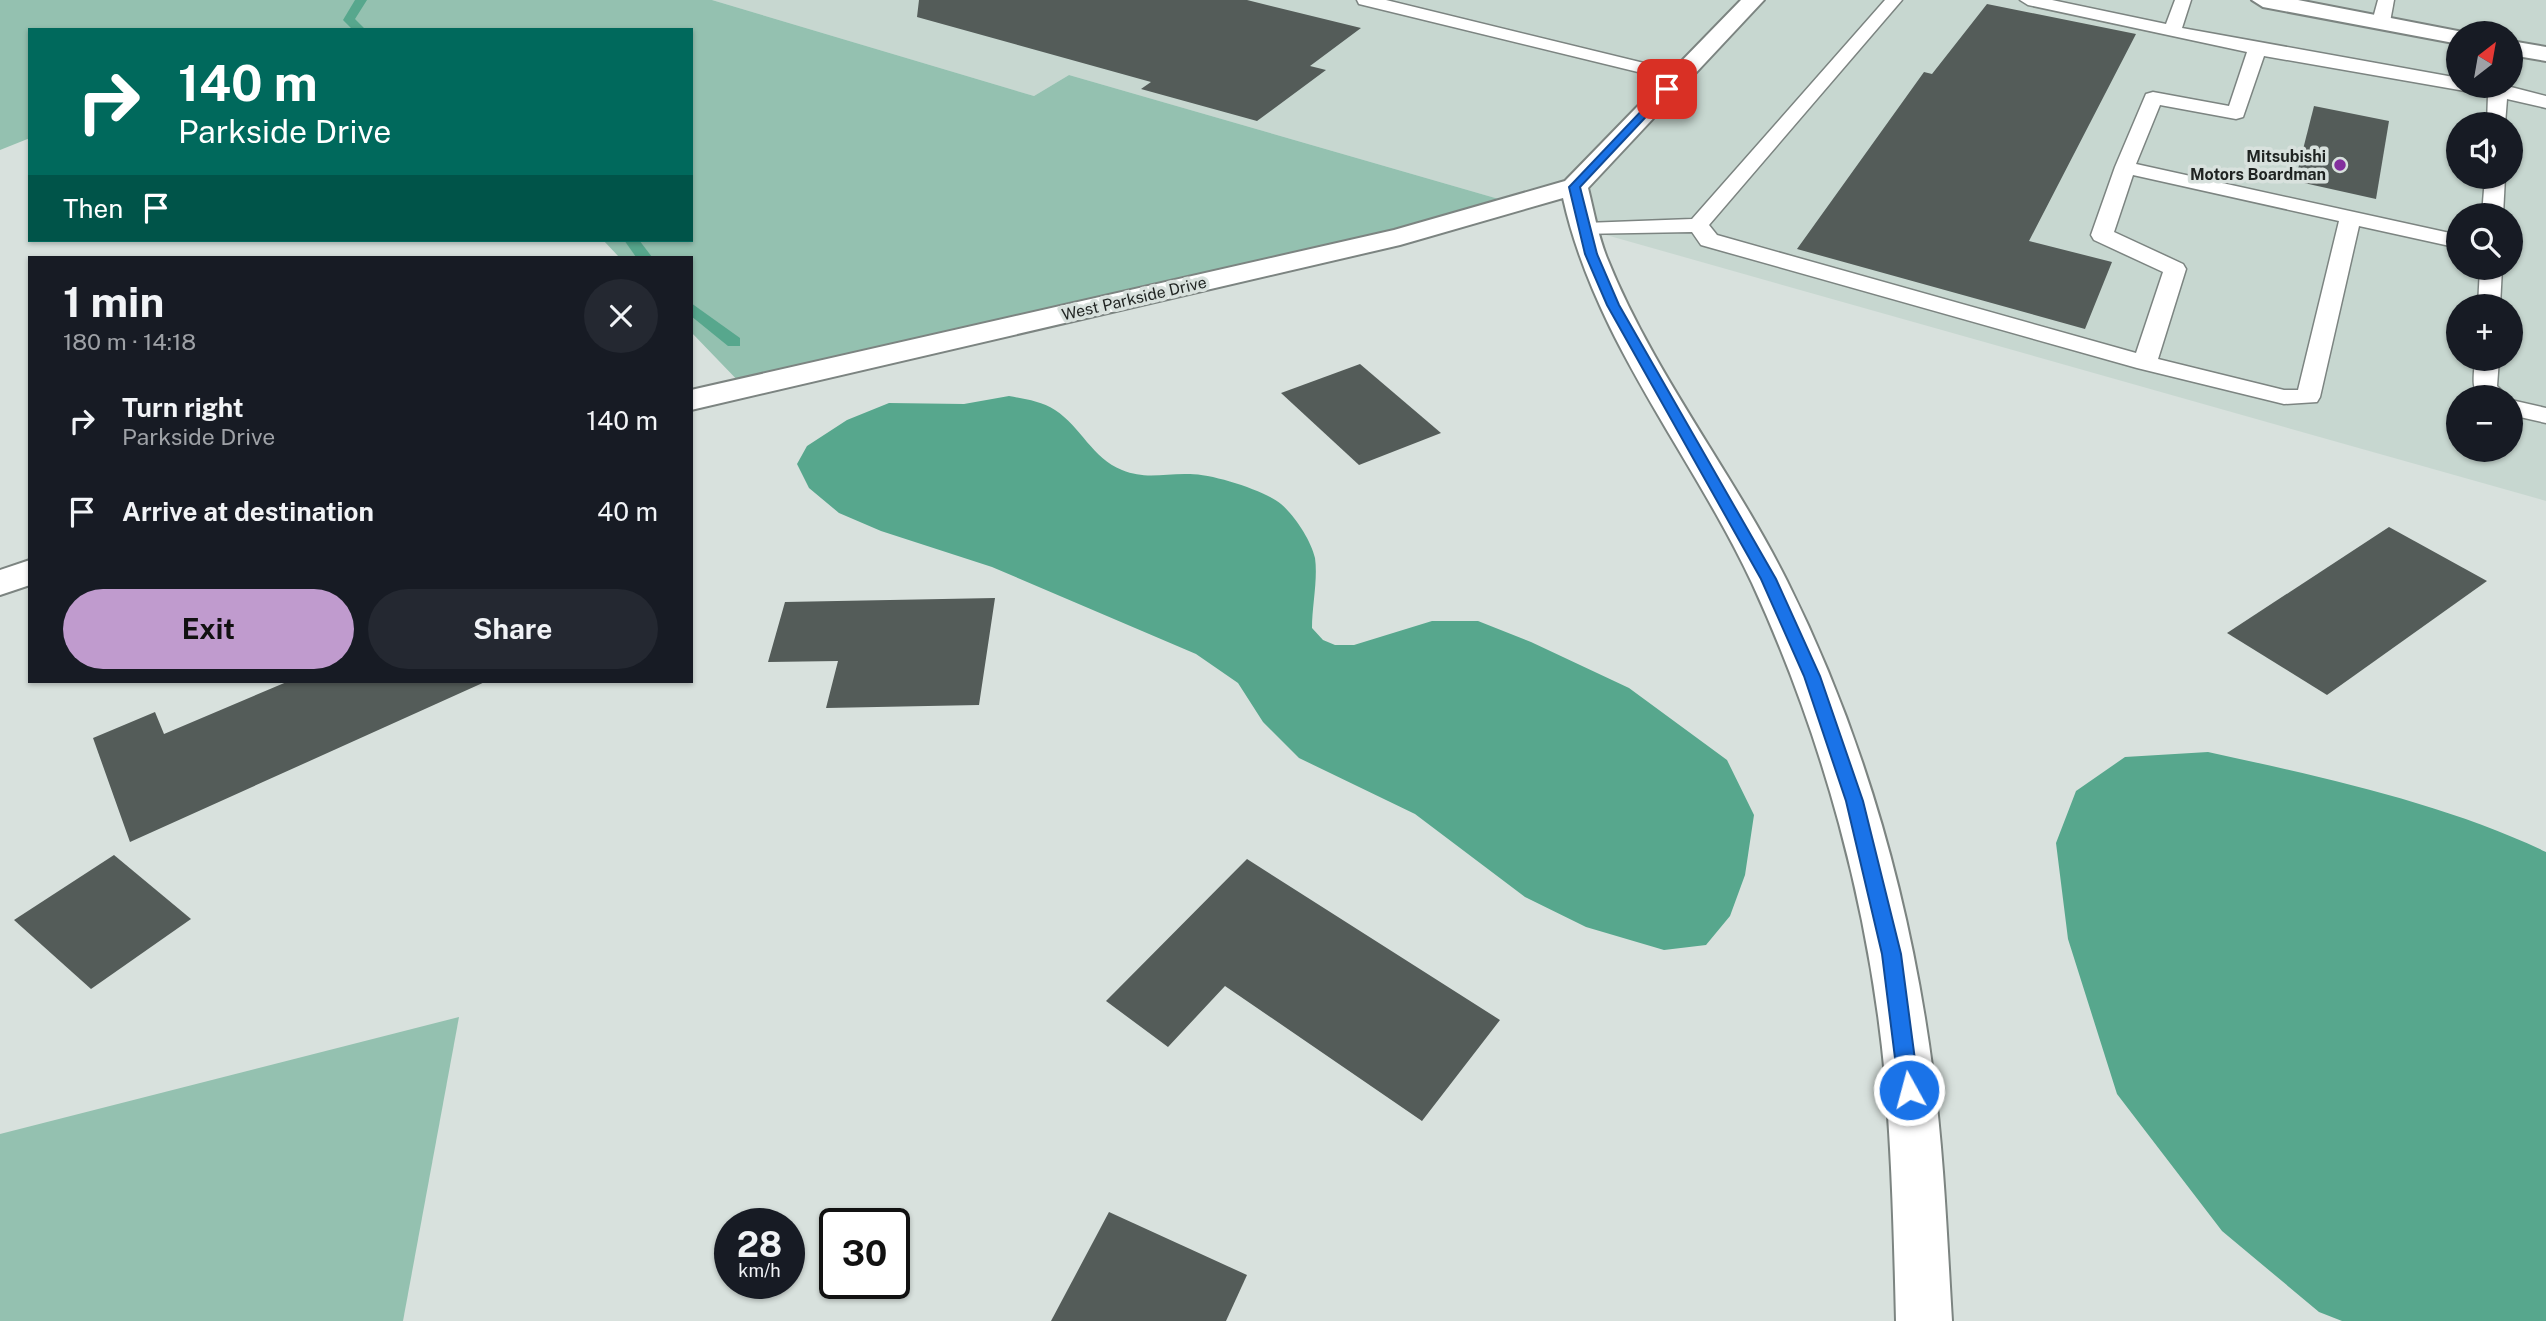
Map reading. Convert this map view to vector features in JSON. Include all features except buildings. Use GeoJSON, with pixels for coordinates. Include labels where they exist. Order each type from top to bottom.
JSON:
{"type":"FeatureCollection","features":[{"type":"Feature","properties":{"kind":"street"},"geometry":{"type":"LineString","coordinates":[[1753,0],[1574,187],[1591,254],[1613,305],[1768,579],[1812,676],[1855,801],[1893,968],[1916,1145],[1924,1321]]}},
{"type":"Feature","properties":{"kind":"street"},"geometry":{"type":"LineString","coordinates":[[2263,0],[2446,34]]}},
{"type":"Feature","properties":{"kind":"street"},"geometry":{"type":"LineString","coordinates":[[2524,50],[2546,54]]}},
{"type":"Feature","properties":{"kind":"street","name":"West Parkside Drive"},"geometry":{"type":"LineString","coordinates":[[693,400],[1400,237],[1574,187]]}},
{"type":"Feature","properties":{"kind":"street"},"geometry":{"type":"LineString","coordinates":[[0,583],[28,573]]}},
{"type":"Feature","properties":{"kind":"lane"},"geometry":{"type":"LineString","coordinates":[[1365,0],[1679,77]]}},
{"type":"Feature","properties":{"kind":"lane"},"geometry":{"type":"LineString","coordinates":[[1585,229],[1698,225],[1894,0]]}},
{"type":"Feature","properties":{"kind":"lane"},"geometry":{"type":"LineString","coordinates":[[2028,0],[2256,49],[2446,82]]}},
{"type":"Feature","properties":{"kind":"lane"},"geometry":{"type":"LineString","coordinates":[[2173,30],[2183,0]]}},
{"type":"Feature","properties":{"kind":"lane"},"geometry":{"type":"LineString","coordinates":[[2381,22],[2386,0]]}},
{"type":"Feature","properties":{"kind":"lane"},"geometry":{"type":"LineString","coordinates":[[2145,363],[2175,269],[2102,235],[2125,167],[2153,99],[2236,113],[2256,49]]}},
{"type":"Feature","properties":{"kind":"lane"},"geometry":{"type":"LineString","coordinates":[[2524,96],[2546,102]]}},
{"type":"Feature","properties":{"kind":"lane"},"geometry":{"type":"LineString","coordinates":[[2125,167],[2446,240]]}},
{"type":"Feature","properties":{"kind":"lane"},"geometry":{"type":"LineString","coordinates":[[1698,225],[1709,240],[2145,363],[2284,397],[2308,397],[2350,218]]}},
{"type":"Feature","properties":{"kind":"lane"},"geometry":{"type":"LineString","coordinates":[[2523,410],[2546,416]]}},
{"type":"Feature","properties":{"kind":"shaded area"},"geometry":{"type":"Polygon","coordinates":[[[0,0],[712,0],[1034,96],[1069,75],[1516,204],[745,388],[693,334],[693,256],[618,256],[605,242],[693,242],[693,28],[28,28],[28,139],[0,150],[0,0]]]}},
{"type":"Feature","properties":{"kind":"shaded area"},"geometry":{"type":"Polygon","coordinates":[[[712,0],[2546,0],[2546,501],[1585,229],[1574,187],[1516,204],[1069,75],[1034,96],[712,0]]]}},
{"type":"Feature","properties":{"kind":"shaded area"},"geometry":{"type":"Polygon","coordinates":[[[1009,396],[1039,402],[1055,410],[1094,450],[1122,470],[1147,475],[1190,474],[1211,477],[1251,488],[1281,504],[1301,528],[1313,551],[1316,575],[1312,628],[1323,640],[1335,645],[1354,645],[1432,621],[1478,621],[1531,642],[1629,688],[1727,760],[1754,815],[1745,875],[1730,916],[1706,945],[1664,950],[1586,927],[1525,897],[1415,814],[1299,758],[1263,722],[1238,683],[1196,654],[992,567],[881,531],[839,513],[809,488],[797,464],[807,446],[847,420],[889,403],[964,404],[1009,396]]]}},
{"type":"Feature","properties":{"kind":"shaded area"},"geometry":{"type":"Polygon","coordinates":[[[2208,752],[2336,781],[2423,805],[2466,819],[2546,852],[2546,1321],[2342,1321],[2319,1312],[2222,1231],[2117,1094],[2068,939],[2056,843],[2076,791],[2125,757],[2208,752]]]}},
{"type":"Feature","properties":{"kind":"shaded area"},"geometry":{"type":"Polygon","coordinates":[[[459,1017],[403,1321],[0,1321],[0,1134],[459,1017]]]}},
{"type":"Feature","properties":{"kind":"waterway"},"geometry":{"type":"LineString","coordinates":[[358,28],[349,20],[361,0]]}},
{"type":"Feature","properties":{"kind":"waterway"},"geometry":{"type":"LineString","coordinates":[[633,242],[643,256]]}},
{"type":"Feature","properties":{"kind":"waterway"},"geometry":{"type":"LineString","coordinates":[[693,310],[734,342]]}},
{"type":"Feature","properties":{"kind":"place","name":"Mitsubishi Motors Boardman"},"geometry":{"type":"Point","coordinates":[2340,165]}},
{"type":"Feature","properties":{"kind":"route"},"geometry":{"type":"LineString","coordinates":[[1667,89],[1574,187],[1591,254],[1613,305],[1768,579],[1812,676],[1855,801],[1891,954],[1909,1090]]}}]}
